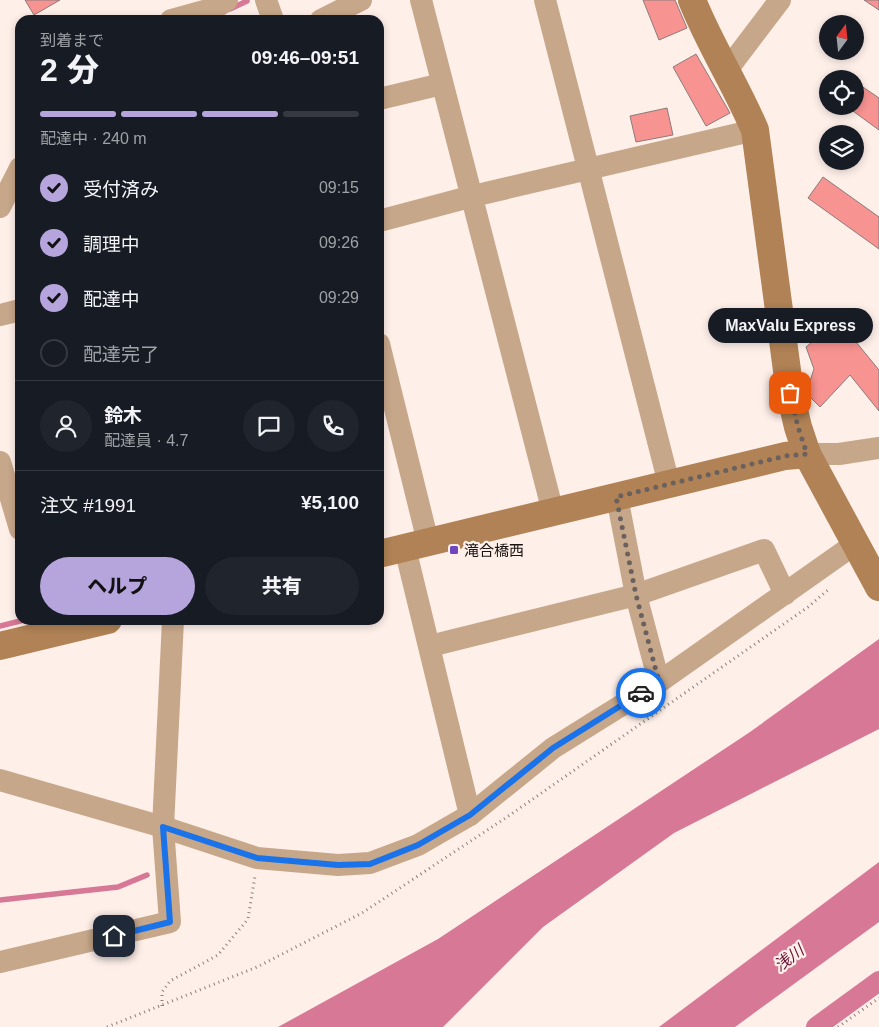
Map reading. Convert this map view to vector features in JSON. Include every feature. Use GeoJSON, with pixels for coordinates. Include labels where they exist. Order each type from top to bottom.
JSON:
{"type":"FeatureCollection","features":[{"type":"Feature","properties":{"kind":"street"},"geometry":{"type":"LineString","coordinates":[[266,0],[271,15]]}},
{"type":"Feature","properties":{"kind":"street"},"geometry":{"type":"LineString","coordinates":[[331,15],[361,0]]}},
{"type":"Feature","properties":{"kind":"street"},"geometry":{"type":"LineString","coordinates":[[421,0],[553,512]]}},
{"type":"Feature","properties":{"kind":"street"},"geometry":{"type":"LineString","coordinates":[[545,0],[669,484]]}},
{"type":"Feature","properties":{"kind":"street"},"geometry":{"type":"LineString","coordinates":[[692,0],[704,29],[727,70],[755,130],[790,393],[798,427],[807,454],[879,587]]}},
{"type":"Feature","properties":{"kind":"street"},"geometry":{"type":"LineString","coordinates":[[727,70],[780,0]]}},
{"type":"Feature","properties":{"kind":"street"},"geometry":{"type":"LineString","coordinates":[[184,15],[218,2]]}},
{"type":"Feature","properties":{"kind":"street"},"geometry":{"type":"LineString","coordinates":[[384,98],[442,84]]}},
{"type":"Feature","properties":{"kind":"street"},"geometry":{"type":"LineString","coordinates":[[384,220],[473,196],[755,130]]}},
{"type":"Feature","properties":{"kind":"street"},"geometry":{"type":"LineString","coordinates":[[0,207],[15,178]]}},
{"type":"Feature","properties":{"kind":"street"},"geometry":{"type":"LineString","coordinates":[[0,315],[15,311]]}},
{"type":"Feature","properties":{"kind":"street"},"geometry":{"type":"LineString","coordinates":[[384,390],[417,545],[430,646],[470,815]]}},
{"type":"Feature","properties":{"kind":"street"},"geometry":{"type":"LineString","coordinates":[[384,553],[785,456],[839,454],[879,448]]}},
{"type":"Feature","properties":{"kind":"street"},"geometry":{"type":"LineString","coordinates":[[8,473],[15,506]]}},
{"type":"Feature","properties":{"kind":"street"},"geometry":{"type":"LineString","coordinates":[[616,497],[636,595],[659,682]]}},
{"type":"Feature","properties":{"kind":"street"},"geometry":{"type":"LineString","coordinates":[[0,780],[163,827],[257,858],[338,865],[370,864],[418,845],[470,815],[553,748],[659,682],[785,594],[857,548]]}},
{"type":"Feature","properties":{"kind":"street"},"geometry":{"type":"LineString","coordinates":[[430,646],[636,595],[764,550],[785,594]]}},
{"type":"Feature","properties":{"kind":"street"},"geometry":{"type":"LineString","coordinates":[[0,646],[49,627],[66,625]]}},
{"type":"Feature","properties":{"kind":"street"},"geometry":{"type":"LineString","coordinates":[[0,962],[170,922],[163,827],[174,625]]}},
{"type":"Feature","properties":{"kind":"path"},"geometry":{"type":"LineString","coordinates":[[162,1006],[162,992],[170,980],[218,955],[248,918],[257,858]]}},
{"type":"Feature","properties":{"kind":"path"},"geometry":{"type":"LineString","coordinates":[[838,1027],[879,998]]}},
{"type":"Feature","properties":{"kind":"water"},"geometry":{"type":"Polygon","coordinates":[[[879,639],[879,729],[674,833],[543,927],[443,1027],[278,1027],[438,939],[750,732],[879,639]]]}},
{"type":"Feature","properties":{"kind":"water","name":"浅川"},"geometry":{"type":"Polygon","coordinates":[[[879,862],[879,922],[735,1027],[659,1027],[879,862]]]}},
{"type":"Feature","properties":{"kind":"building"},"geometry":{"type":"Polygon","coordinates":[[[25,0],[60,0],[34,15],[25,0]]]}},
{"type":"Feature","properties":{"kind":"building"},"geometry":{"type":"Polygon","coordinates":[[[643,0],[675,0],[687,28],[659,40],[643,0]]]}},
{"type":"Feature","properties":{"kind":"building"},"geometry":{"type":"Polygon","coordinates":[[[864,0],[879,0],[879,10],[864,0]]]}},
{"type":"Feature","properties":{"kind":"building"},"geometry":{"type":"Polygon","coordinates":[[[696,54],[730,113],[706,126],[673,67],[696,54]]]}},
{"type":"Feature","properties":{"kind":"building"},"geometry":{"type":"Polygon","coordinates":[[[864,88],[879,98],[879,130],[858,115],[864,115],[864,88]]]}},
{"type":"Feature","properties":{"kind":"building"},"geometry":{"type":"Polygon","coordinates":[[[667,108],[673,135],[636,142],[630,116],[667,108]]]}},
{"type":"Feature","properties":{"kind":"building"},"geometry":{"type":"Polygon","coordinates":[[[823,177],[879,217],[879,249],[808,198],[823,177]]]}},
{"type":"Feature","properties":{"kind":"building"},"geometry":{"type":"Polygon","coordinates":[[[838,320],[879,370],[879,411],[850,375],[820,407],[806,393],[814,369],[806,347],[838,320]]]}},
{"type":"Feature","properties":{"kind":"waterway"},"geometry":{"type":"LineString","coordinates":[[230,9],[247,1]]}},
{"type":"Feature","properties":{"kind":"waterway"},"geometry":{"type":"LineString","coordinates":[[0,626],[15,622]]}},
{"type":"Feature","properties":{"kind":"waterway"},"geometry":{"type":"LineString","coordinates":[[0,900],[118,887],[147,875]]}},
{"type":"Feature","properties":{"kind":"waterway"},"geometry":{"type":"LineString","coordinates":[[816,1027],[879,981]]}},
{"type":"Feature","properties":{"kind":"way so far"},"geometry":{"type":"LineString","coordinates":[[641,693],[659,682],[636,595],[616,497],[785,456],[807,454],[790,393]]}},
{"type":"Feature","properties":{"kind":"place","name":"MaxValu Express"},"geometry":{"type":"Point","coordinates":[790,393]}},
{"type":"Feature","properties":{"kind":"place","name":"滝合橋西"},"geometry":{"type":"Point","coordinates":[454,550]}},
{"type":"Feature","properties":{"kind":"route"},"geometry":{"type":"LineString","coordinates":[[114,936],[170,922],[163,827],[257,858],[338,865],[370,864],[418,845],[470,815],[553,748],[641,693]]}}]}
